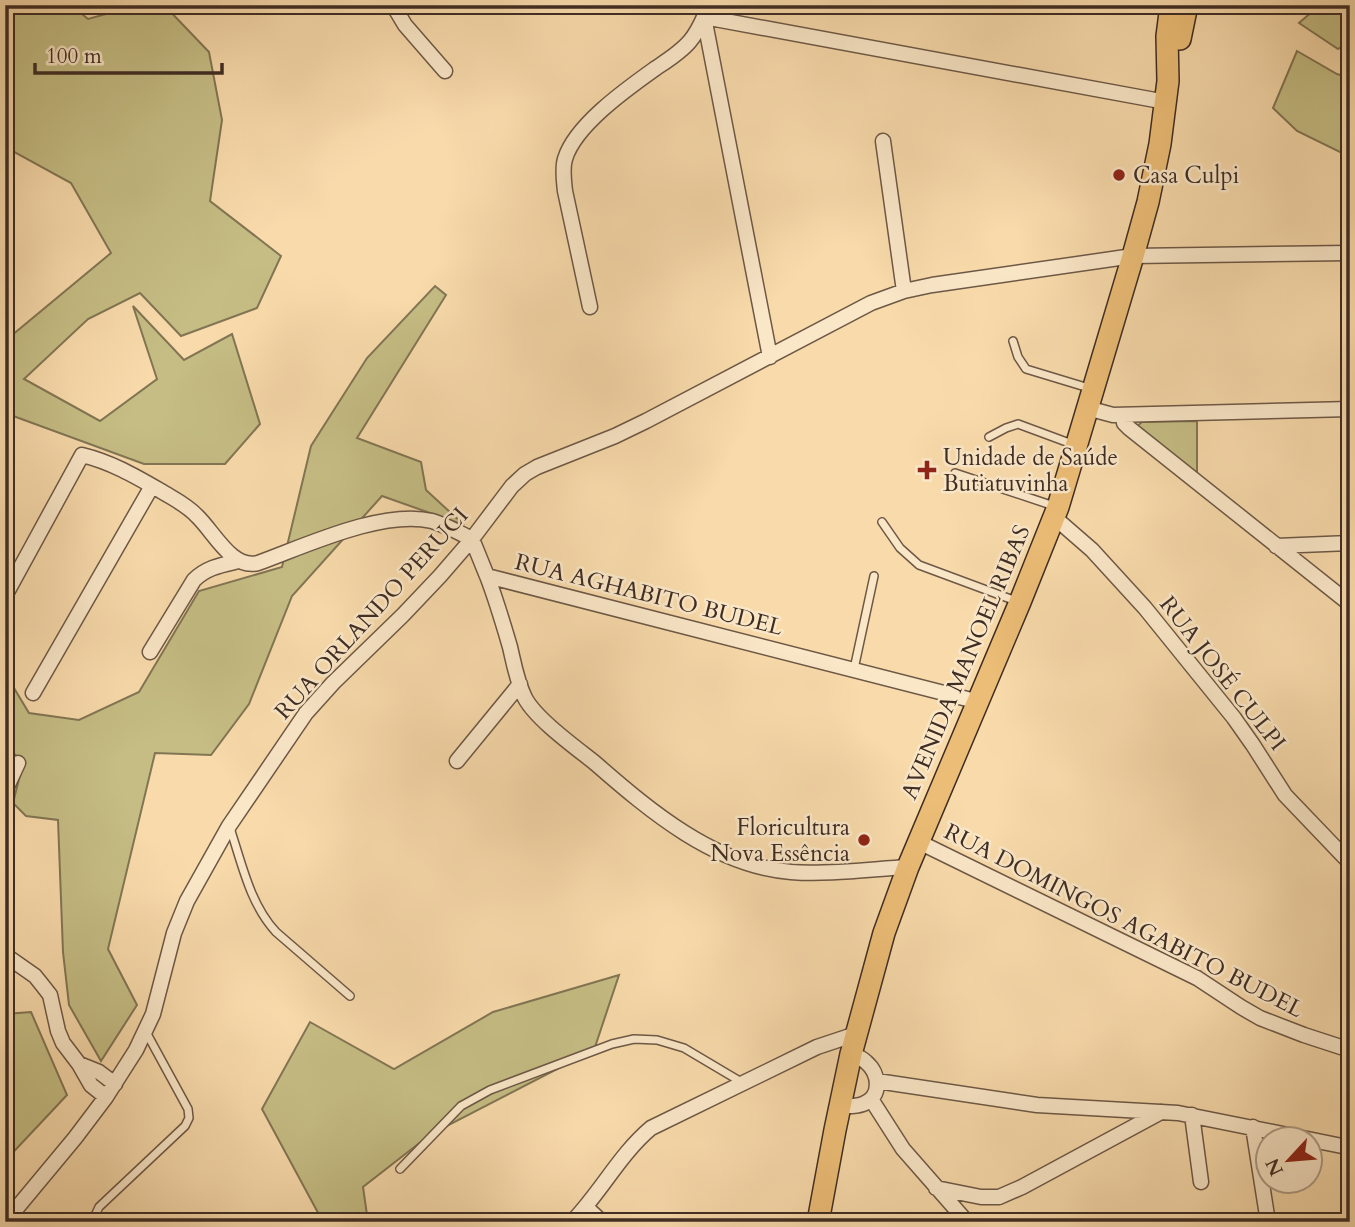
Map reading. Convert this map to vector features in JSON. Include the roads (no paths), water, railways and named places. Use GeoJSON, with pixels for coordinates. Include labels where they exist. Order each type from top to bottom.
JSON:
{"type":"FeatureCollection","features":[{"type":"Feature","properties":{"kind":"main road","name":"AVENIDA MANOEL RIBAS"},"geometry":{"type":"LineString","coordinates":[[1167,91],[1167,36],[1171,5]]}},
{"type":"Feature","properties":{"kind":"main road","name":"AVENIDA MANOEL RIBAS"},"geometry":{"type":"LineString","coordinates":[[818,1222],[840,1105],[884,933],[908,867],[1056,512],[1156,172],[1167,91],[1187,5]]}},
{"type":"Feature","properties":{"kind":"street"},"geometry":{"type":"LineString","coordinates":[[393,5],[405,25],[445,71]]}},
{"type":"Feature","properties":{"kind":"street"},"geometry":{"type":"LineString","coordinates":[[705,11],[1167,91]]}},
{"type":"Feature","properties":{"kind":"street"},"geometry":{"type":"LineString","coordinates":[[590,307],[565,191],[564,161],[570,147],[592,120],[689,43],[705,11]]}},
{"type":"Feature","properties":{"kind":"street"},"geometry":{"type":"LineString","coordinates":[[705,11],[770,357]]}},
{"type":"Feature","properties":{"kind":"street"},"geometry":{"type":"LineString","coordinates":[[883,141],[904,291]]}},
{"type":"Feature","properties":{"kind":"street","name":"RUA ORLANDO PERUCI"},"geometry":{"type":"LineString","coordinates":[[16,1209],[106,1097],[146,1032],[160,992],[179,918],[229,826],[313,705],[421,596],[472,539],[512,486],[525,474],[615,436],[871,303],[904,291],[1133,257],[1350,253]]}},
{"type":"Feature","properties":{"kind":"street"},"geometry":{"type":"LineString","coordinates":[[1090,399],[1113,415],[1350,409]]}},
{"type":"Feature","properties":{"kind":"street"},"geometry":{"type":"LineString","coordinates":[[1123,415],[1126,426],[1350,604]]}},
{"type":"Feature","properties":{"kind":"street"},"geometry":{"type":"LineString","coordinates":[[5,596],[82,454],[115,465],[186,506],[245,565],[258,563],[343,532],[399,519],[430,521],[472,539]]}},
{"type":"Feature","properties":{"kind":"street"},"geometry":{"type":"LineString","coordinates":[[33,693],[152,486]]}},
{"type":"Feature","properties":{"kind":"street","name":"RUA JOSÉ CULPI"},"geometry":{"type":"LineString","coordinates":[[1056,512],[1145,608],[1234,718],[1285,795],[1348,859]]}},
{"type":"Feature","properties":{"kind":"street","name":"RUA AGHABITO BUDEL"},"geometry":{"type":"LineString","coordinates":[[472,539],[487,576],[979,702]]}},
{"type":"Feature","properties":{"kind":"street"},"geometry":{"type":"LineString","coordinates":[[1276,546],[1350,544]]}},
{"type":"Feature","properties":{"kind":"street"},"geometry":{"type":"LineString","coordinates":[[150,652],[194,580],[211,568],[239,561]]}},
{"type":"Feature","properties":{"kind":"street"},"geometry":{"type":"LineString","coordinates":[[487,576],[520,684],[531,707],[630,793],[671,824],[709,846],[753,865],[791,872],[908,867]]}},
{"type":"Feature","properties":{"kind":"street"},"geometry":{"type":"LineString","coordinates":[[457,761],[520,684]]}},
{"type":"Feature","properties":{"kind":"street"},"geometry":{"type":"LineString","coordinates":[[5,791],[18,764]]}},
{"type":"Feature","properties":{"kind":"street","name":"RUA DOMINGOS AGABITO BUDEL"},"geometry":{"type":"LineString","coordinates":[[919,842],[1197,978],[1260,1018],[1350,1050]]}},
{"type":"Feature","properties":{"kind":"street"},"geometry":{"type":"LineString","coordinates":[[5,955],[34,976],[50,995],[63,1043],[91,1085],[106,1097]]}},
{"type":"Feature","properties":{"kind":"street"},"geometry":{"type":"LineString","coordinates":[[572,1222],[586,1208],[636,1141],[651,1128],[817,1047],[854,1044],[876,1074],[877,1089],[871,1099],[859,1105],[840,1105]]}},
{"type":"Feature","properties":{"kind":"street"},"geometry":{"type":"LineString","coordinates":[[79,1065],[99,1072],[115,1084]]}},
{"type":"Feature","properties":{"kind":"street"},"geometry":{"type":"LineString","coordinates":[[877,1081],[1025,1104],[1192,1115],[1350,1149]]}},
{"type":"Feature","properties":{"kind":"street"},"geometry":{"type":"LineString","coordinates":[[871,1099],[903,1149],[967,1222]]}},
{"type":"Feature","properties":{"kind":"street"},"geometry":{"type":"LineString","coordinates":[[936,1188],[981,1197],[999,1197],[1163,1111]]}},
{"type":"Feature","properties":{"kind":"street"},"geometry":{"type":"LineString","coordinates":[[1192,1115],[1201,1182]]}},
{"type":"Feature","properties":{"kind":"street"},"geometry":{"type":"LineString","coordinates":[[1253,1127],[1268,1222]]}},
{"type":"Feature","properties":{"kind":"street"},"geometry":{"type":"LineString","coordinates":[[586,1208],[603,1222]]}},
{"type":"Feature","properties":{"kind":"lane"},"geometry":{"type":"LineString","coordinates":[[1013,341],[1018,357],[1026,369],[1090,399]]}},
{"type":"Feature","properties":{"kind":"lane"},"geometry":{"type":"LineString","coordinates":[[989,437],[1018,424],[1076,446]]}},
{"type":"Feature","properties":{"kind":"lane"},"geometry":{"type":"LineString","coordinates":[[955,473],[1056,512]]}},
{"type":"Feature","properties":{"kind":"lane"},"geometry":{"type":"LineString","coordinates":[[882,522],[900,548],[919,565],[1020,602]]}},
{"type":"Feature","properties":{"kind":"lane"},"geometry":{"type":"LineString","coordinates":[[854,670],[874,576]]}},
{"type":"Feature","properties":{"kind":"lane"},"geometry":{"type":"LineString","coordinates":[[229,826],[257,907],[265,920],[350,996]]}},
{"type":"Feature","properties":{"kind":"lane"},"geometry":{"type":"LineString","coordinates":[[92,1222],[99,1207],[185,1126],[189,1118],[188,1109],[146,1032]]}},
{"type":"Feature","properties":{"kind":"lane"},"geometry":{"type":"LineString","coordinates":[[400,1169],[461,1107],[490,1090],[612,1044],[634,1039],[657,1040],[684,1048],[743,1083]]}},
{"type":"Feature","properties":{"kind":"tunnel"},"geometry":{"type":"LineString","coordinates":[[5,1220],[16,1209]]}},
{"type":"Feature","properties":{"kind":"place","name":"Casa Culpi"},"geometry":{"type":"Point","coordinates":[1119,175]}},
{"type":"Feature","properties":{"kind":"place","name":"Unidade de Saúde Butiatuvinha"},"geometry":{"type":"Point","coordinates":[927,470]}},
{"type":"Feature","properties":{"kind":"place","name":"Floricultura Nova Essência"},"geometry":{"type":"Point","coordinates":[864,840]}}]}
